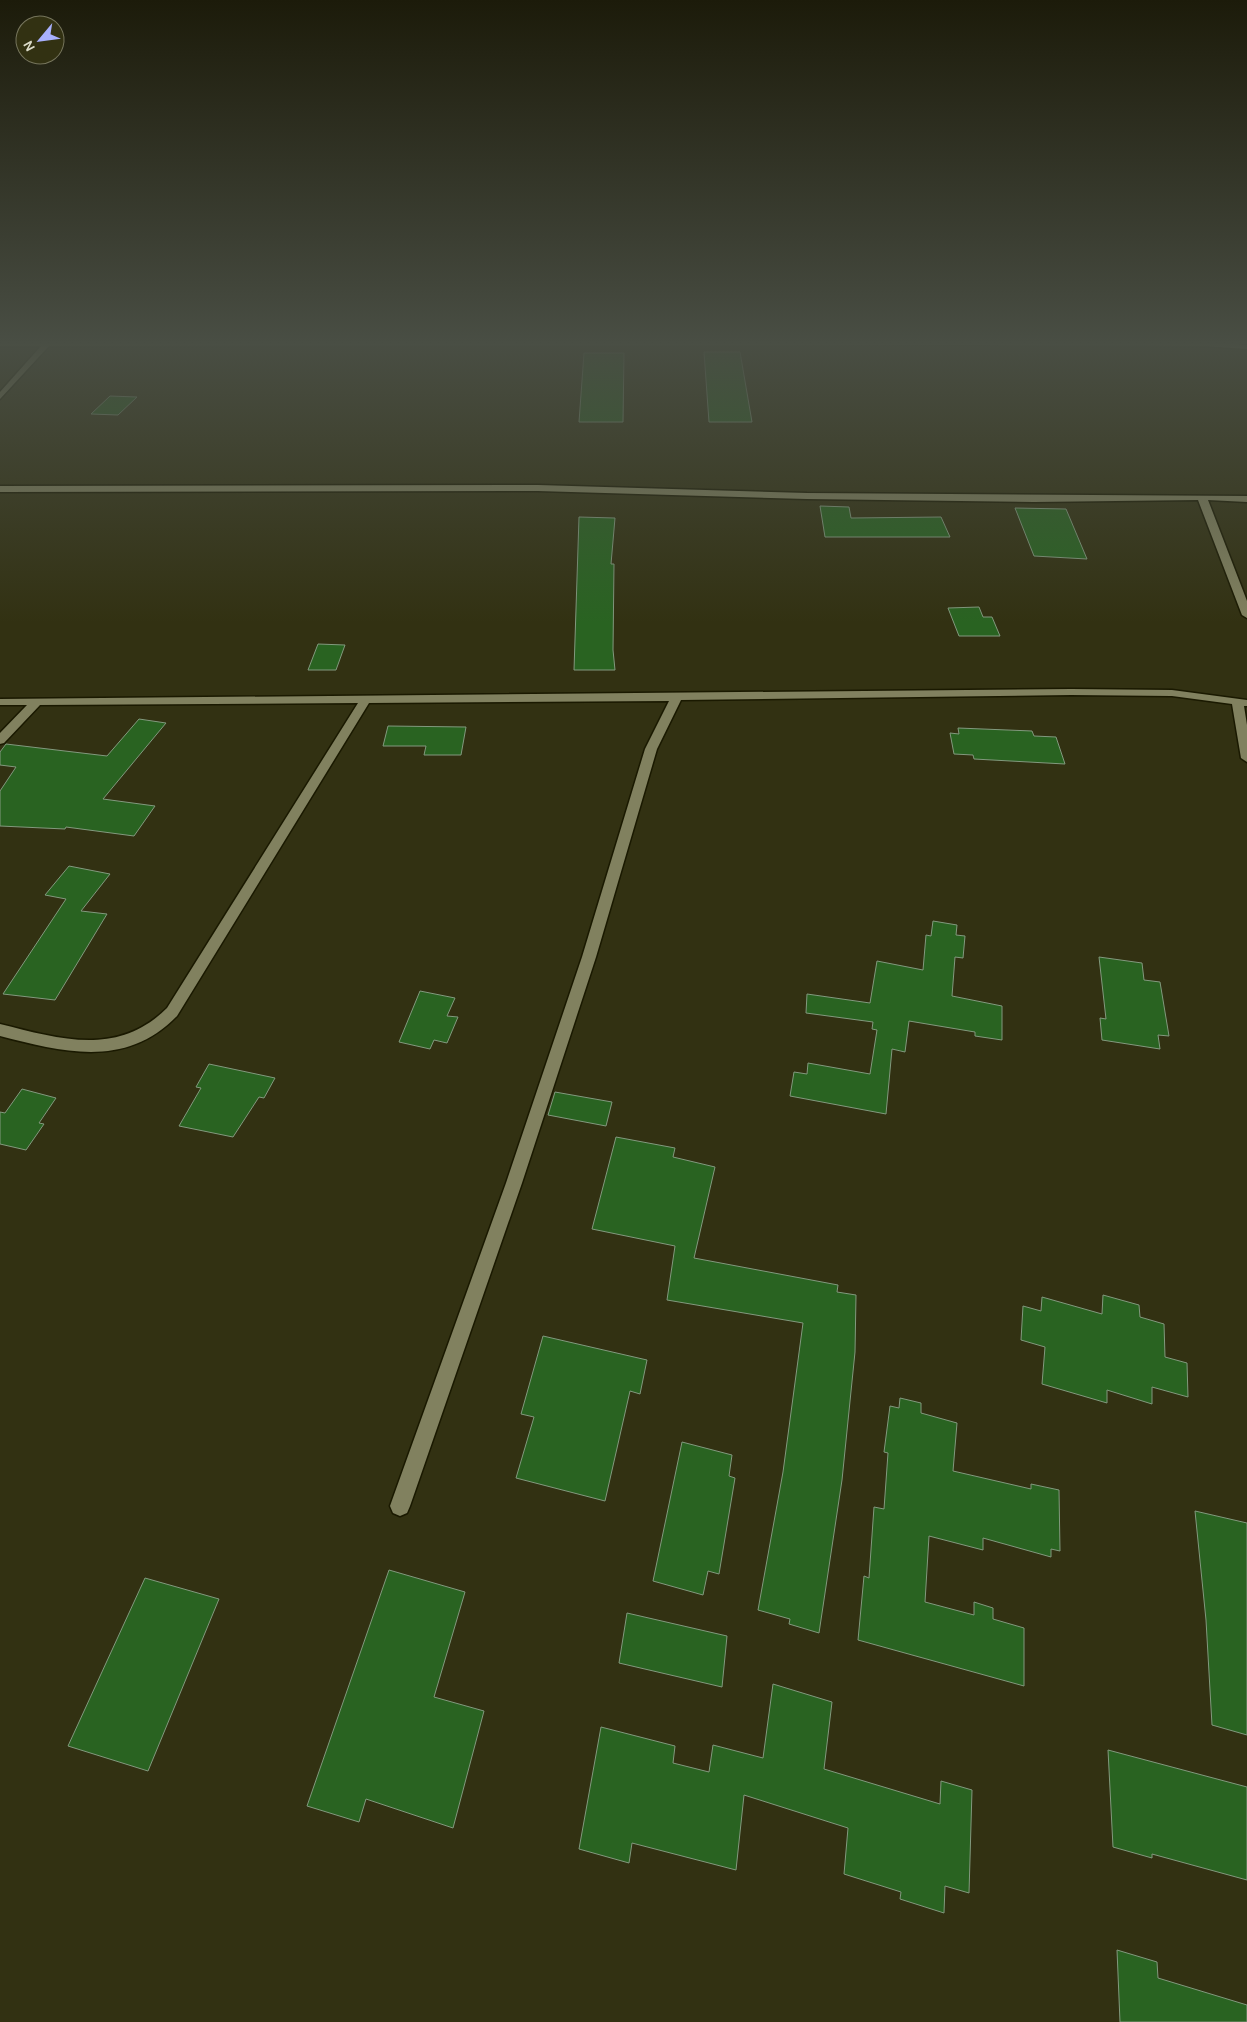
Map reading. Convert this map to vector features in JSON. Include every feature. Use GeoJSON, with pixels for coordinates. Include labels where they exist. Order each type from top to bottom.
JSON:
{"type":"FeatureCollection","features":[{"type":"Feature","properties":{"kind":"street"},"geometry":{"type":"LineString","coordinates":[[0,489],[519,488],[1034,499],[1202,497],[1247,499]]}},
{"type":"Feature","properties":{"kind":"street"},"geometry":{"type":"LineString","coordinates":[[1202,497],[1247,615]]}},
{"type":"Feature","properties":{"kind":"street"},"geometry":{"type":"LineString","coordinates":[[0,702],[1071,692],[1172,693],[1242,702],[1247,758]]}},
{"type":"Feature","properties":{"kind":"street"},"geometry":{"type":"LineString","coordinates":[[400,1506],[514,1183],[586,967],[651,749],[677,696]]}},
{"type":"Feature","properties":{"kind":"street"},"geometry":{"type":"LineString","coordinates":[[0,1030],[67,1046],[94,1048],[125,1042],[152,1030],[172,1012],[366,698]]}},
{"type":"Feature","properties":{"kind":"street"},"geometry":{"type":"LineString","coordinates":[[0,740],[36,702]]}},
{"type":"Feature","properties":{"kind":"building"},"geometry":{"type":"Polygon","coordinates":[[[820,506],[849,507],[851,518],[941,517],[950,537],[825,537],[820,506]]]}},
{"type":"Feature","properties":{"kind":"building"},"geometry":{"type":"Polygon","coordinates":[[[1015,508],[1066,509],[1087,559],[1034,556],[1015,508]]]}},
{"type":"Feature","properties":{"kind":"building"},"geometry":{"type":"Polygon","coordinates":[[[579,517],[615,518],[611,564],[614,564],[613,650],[615,670],[574,670],[579,517]]]}},
{"type":"Feature","properties":{"kind":"building"},"geometry":{"type":"Polygon","coordinates":[[[979,607],[983,617],[992,617],[1000,636],[959,636],[948,608],[979,607]]]}},
{"type":"Feature","properties":{"kind":"building"},"geometry":{"type":"Polygon","coordinates":[[[318,644],[345,645],[336,670],[308,670],[318,644]]]}},
{"type":"Feature","properties":{"kind":"building"},"geometry":{"type":"Polygon","coordinates":[[[139,719],[166,723],[103,799],[155,806],[134,836],[66,827],[65,829],[0,826],[0,791],[16,767],[0,765],[0,752],[6,744],[107,756],[139,719]]]}},
{"type":"Feature","properties":{"kind":"building"},"geometry":{"type":"Polygon","coordinates":[[[388,726],[466,727],[461,755],[424,755],[426,746],[383,746],[388,726]]]}},
{"type":"Feature","properties":{"kind":"building"},"geometry":{"type":"Polygon","coordinates":[[[958,728],[1032,731],[1034,736],[1056,737],[1065,764],[974,759],[973,755],[954,754],[950,733],[959,734],[958,728]]]}},
{"type":"Feature","properties":{"kind":"building"},"geometry":{"type":"Polygon","coordinates":[[[69,866],[110,874],[81,911],[107,914],[55,1000],[3,994],[66,899],[45,895],[69,866]]]}},
{"type":"Feature","properties":{"kind":"building"},"geometry":{"type":"Polygon","coordinates":[[[933,921],[957,925],[956,935],[965,936],[963,958],[955,957],[952,996],[1002,1006],[1002,1040],[975,1036],[975,1032],[909,1021],[905,1052],[892,1049],[886,1114],[790,1096],[794,1072],[807,1074],[808,1063],[870,1074],[877,1030],[872,1029],[873,1022],[806,1013],[807,994],[870,1003],[877,961],[923,970],[926,935],[931,936],[933,921]]]}},
{"type":"Feature","properties":{"kind":"building"},"geometry":{"type":"Polygon","coordinates":[[[1099,957],[1142,963],[1144,980],[1160,982],[1169,1036],[1158,1035],[1160,1049],[1102,1040],[1100,1018],[1106,1019],[1099,957]]]}},
{"type":"Feature","properties":{"kind":"building"},"geometry":{"type":"Polygon","coordinates":[[[420,991],[455,998],[447,1016],[458,1017],[447,1043],[434,1040],[430,1049],[399,1042],[420,991]]]}},
{"type":"Feature","properties":{"kind":"building"},"geometry":{"type":"Polygon","coordinates":[[[209,1064],[275,1078],[264,1098],[259,1097],[233,1137],[179,1126],[201,1088],[196,1087],[209,1064]]]}},
{"type":"Feature","properties":{"kind":"building"},"geometry":{"type":"Polygon","coordinates":[[[22,1089],[56,1098],[39,1123],[44,1124],[26,1150],[0,1144],[0,1112],[5,1113],[22,1089]]]}},
{"type":"Feature","properties":{"kind":"building"},"geometry":{"type":"Polygon","coordinates":[[[555,1092],[612,1102],[606,1126],[548,1115],[555,1092]]]}},
{"type":"Feature","properties":{"kind":"building"},"geometry":{"type":"Polygon","coordinates":[[[616,1137],[675,1148],[673,1157],[715,1167],[694,1258],[838,1285],[837,1292],[856,1295],[855,1352],[842,1480],[819,1633],[789,1624],[790,1619],[758,1610],[783,1472],[803,1323],[667,1300],[675,1246],[592,1229],[616,1137]]]}},
{"type":"Feature","properties":{"kind":"building"},"geometry":{"type":"Polygon","coordinates":[[[1103,1295],[1139,1305],[1140,1317],[1164,1324],[1165,1357],[1187,1363],[1188,1397],[1152,1387],[1152,1404],[1107,1390],[1107,1403],[1042,1384],[1045,1347],[1021,1340],[1023,1306],[1041,1311],[1042,1297],[1102,1314],[1103,1295]]]}},
{"type":"Feature","properties":{"kind":"building"},"geometry":{"type":"Polygon","coordinates":[[[543,1336],[647,1360],[640,1394],[630,1391],[605,1501],[516,1478],[534,1417],[521,1414],[543,1336]]]}},
{"type":"Feature","properties":{"kind":"building"},"geometry":{"type":"Polygon","coordinates":[[[900,1398],[921,1403],[921,1413],[957,1423],[953,1471],[1031,1489],[1031,1484],[1059,1490],[1060,1551],[1051,1549],[1051,1557],[983,1538],[983,1550],[929,1536],[925,1602],[974,1615],[974,1602],[993,1608],[993,1619],[1024,1628],[1024,1686],[858,1640],[864,1576],[869,1578],[874,1507],[884,1509],[888,1453],[884,1452],[890,1406],[899,1408],[900,1398]]]}},
{"type":"Feature","properties":{"kind":"building"},"geometry":{"type":"Polygon","coordinates":[[[682,1442],[732,1455],[729,1476],[735,1478],[719,1574],[708,1571],[703,1595],[653,1581],[682,1442]]]}},
{"type":"Feature","properties":{"kind":"building"},"geometry":{"type":"Polygon","coordinates":[[[1195,1511],[1247,1523],[1247,1735],[1212,1725],[1206,1620],[1195,1511]]]}},
{"type":"Feature","properties":{"kind":"building"},"geometry":{"type":"Polygon","coordinates":[[[389,1570],[465,1592],[434,1697],[484,1711],[453,1828],[366,1799],[359,1822],[307,1806],[389,1570]]]}},
{"type":"Feature","properties":{"kind":"building"},"geometry":{"type":"Polygon","coordinates":[[[145,1578],[219,1599],[148,1771],[68,1746],[145,1578]]]}},
{"type":"Feature","properties":{"kind":"building"},"geometry":{"type":"Polygon","coordinates":[[[627,1613],[727,1636],[722,1687],[619,1663],[627,1613]]]}},
{"type":"Feature","properties":{"kind":"building"},"geometry":{"type":"Polygon","coordinates":[[[773,1684],[832,1702],[824,1769],[940,1804],[941,1781],[972,1790],[969,1893],[945,1886],[944,1913],[900,1899],[901,1892],[844,1874],[848,1828],[744,1795],[736,1870],[632,1843],[629,1863],[579,1849],[601,1727],[675,1746],[673,1763],[709,1772],[713,1745],[763,1758],[773,1684]]]}},
{"type":"Feature","properties":{"kind":"building"},"geometry":{"type":"Polygon","coordinates":[[[1108,1750],[1247,1787],[1247,1880],[1152,1854],[1152,1858],[1113,1847],[1108,1750]]]}},
{"type":"Feature","properties":{"kind":"building"},"geometry":{"type":"Polygon","coordinates":[[[1117,1950],[1157,1962],[1158,1978],[1247,2005],[1247,2022],[1120,2022],[1117,1950]]]}}]}
